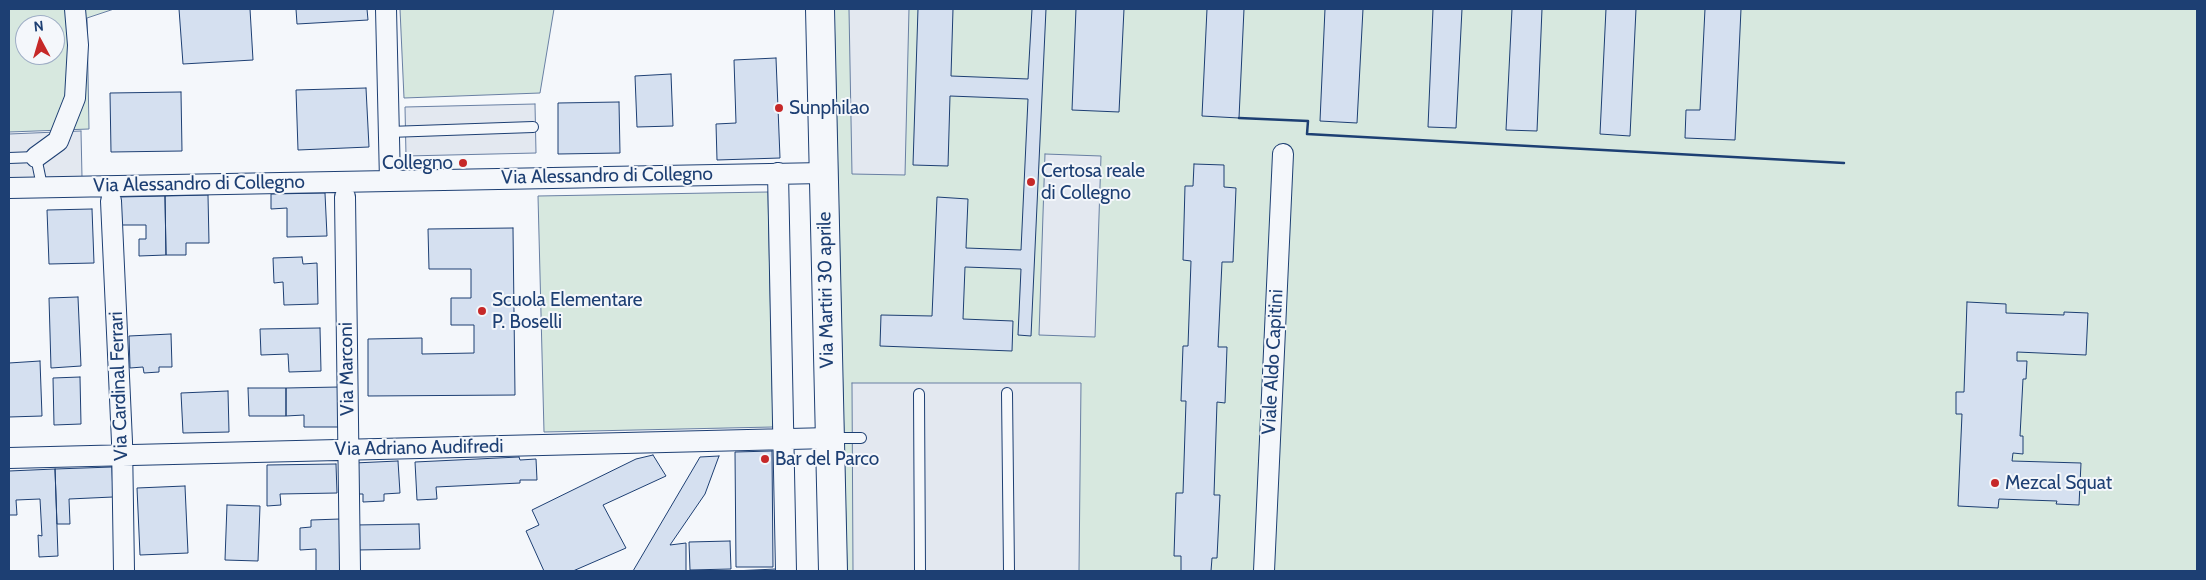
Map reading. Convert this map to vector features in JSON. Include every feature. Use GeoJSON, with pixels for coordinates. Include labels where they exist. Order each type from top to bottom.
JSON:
{"type":"FeatureCollection","features":[{"type":"Feature","properties":{"kind":"street"},"geometry":{"type":"LineString","coordinates":[[36,157],[58,142],[76,98],[78,45],[75,9]]}},
{"type":"Feature","properties":{"kind":"street"},"geometry":{"type":"LineString","coordinates":[[386,9],[390,180]]}},
{"type":"Feature","properties":{"kind":"street","name":"Via Martiri 30 aprile"},"geometry":{"type":"LineString","coordinates":[[820,9],[832,571]]}},
{"type":"Feature","properties":{"kind":"street","name":"Viale Aldo Capitini"},"geometry":{"type":"LineString","coordinates":[[1264,571],[1283,154]]}},
{"type":"Feature","properties":{"kind":"street"},"geometry":{"type":"LineString","coordinates":[[778,173],[786,571]]}},
{"type":"Feature","properties":{"kind":"street","name":"Via Alessandro di Collegno"},"geometry":{"type":"LineString","coordinates":[[9,188],[824,173]]}},
{"type":"Feature","properties":{"kind":"street","name":"Via Marconi"},"geometry":{"type":"LineString","coordinates":[[345,197],[350,571]]}},
{"type":"Feature","properties":{"kind":"street","name":"Via Cardinal Ferrari"},"geometry":{"type":"LineString","coordinates":[[111,201],[123,455],[124,571]]}},
{"type":"Feature","properties":{"kind":"street","name":"Via Adriano Audifredi"},"geometry":{"type":"LineString","coordinates":[[9,458],[830,438]]}},
{"type":"Feature","properties":{"kind":"lane"},"geometry":{"type":"LineString","coordinates":[[389,132],[533,127]]}},
{"type":"Feature","properties":{"kind":"lane"},"geometry":{"type":"LineString","coordinates":[[9,158],[36,157],[42,186]]}},
{"type":"Feature","properties":{"kind":"lane"},"geometry":{"type":"LineString","coordinates":[[1007,393],[1009,571]]}},
{"type":"Feature","properties":{"kind":"lane"},"geometry":{"type":"LineString","coordinates":[[919,394],[920,571]]}},
{"type":"Feature","properties":{"kind":"lane"},"geometry":{"type":"LineString","coordinates":[[830,438],[861,438]]}},
{"type":"Feature","properties":{"kind":"shaded area"},"geometry":{"type":"Polygon","coordinates":[[[9,9],[114,9],[87,18],[89,129],[9,132],[9,9]]]}},
{"type":"Feature","properties":{"kind":"shaded area"},"geometry":{"type":"Polygon","coordinates":[[[400,9],[554,9],[540,93],[404,98],[400,9]]]}},
{"type":"Feature","properties":{"kind":"shaded area"},"geometry":{"type":"Polygon","coordinates":[[[834,9],[2197,9],[2197,571],[847,571],[834,9]]]}},
{"type":"Feature","properties":{"kind":"shaded area"},"geometry":{"type":"Polygon","coordinates":[[[849,9],[909,9],[905,175],[852,174],[849,9]]]}},
{"type":"Feature","properties":{"kind":"shaded area"},"geometry":{"type":"Polygon","coordinates":[[[535,104],[536,153],[406,156],[405,107],[535,104]]]}},
{"type":"Feature","properties":{"kind":"shaded area"},"geometry":{"type":"Polygon","coordinates":[[[81,131],[82,177],[9,179],[9,134],[81,131]]]}},
{"type":"Feature","properties":{"kind":"shaded area"},"geometry":{"type":"Polygon","coordinates":[[[1045,154],[1101,156],[1095,337],[1039,335],[1045,154]]]}},
{"type":"Feature","properties":{"kind":"shaded area"},"geometry":{"type":"Polygon","coordinates":[[[768,192],[773,427],[544,432],[538,196],[768,192]]]}},
{"type":"Feature","properties":{"kind":"shaded area"},"geometry":{"type":"Polygon","coordinates":[[[852,383],[1081,383],[1079,571],[853,571],[852,383]]]}},
{"type":"Feature","properties":{"kind":"building"},"geometry":{"type":"Polygon","coordinates":[[[179,9],[250,9],[253,60],[183,64],[179,9]]]}},
{"type":"Feature","properties":{"kind":"building"},"geometry":{"type":"Polygon","coordinates":[[[296,9],[367,9],[368,20],[297,24],[296,9]]]}},
{"type":"Feature","properties":{"kind":"building","name":"Certosa reale di Collegno"},"geometry":{"type":"Polygon","coordinates":[[[918,9],[953,9],[951,76],[1028,79],[1032,9],[1046,9],[1031,336],[1018,335],[1021,269],[965,267],[963,319],[1013,321],[1012,351],[880,346],[881,315],[932,316],[937,197],[968,199],[966,248],[1021,250],[1028,99],[950,96],[948,166],[913,165],[918,9]]]}},
{"type":"Feature","properties":{"kind":"building","name":"Certosa reale di Collegno"},"geometry":{"type":"Polygon","coordinates":[[[1076,9],[1124,9],[1119,112],[1072,110],[1076,9]]]}},
{"type":"Feature","properties":{"kind":"building"},"geometry":{"type":"Polygon","coordinates":[[[1207,9],[1244,9],[1239,118],[1202,116],[1207,9]]]}},
{"type":"Feature","properties":{"kind":"building"},"geometry":{"type":"Polygon","coordinates":[[[1325,9],[1363,9],[1357,123],[1320,121],[1325,9]]]}},
{"type":"Feature","properties":{"kind":"building"},"geometry":{"type":"Polygon","coordinates":[[[1433,9],[1462,9],[1456,128],[1428,127],[1433,9]]]}},
{"type":"Feature","properties":{"kind":"building"},"geometry":{"type":"Polygon","coordinates":[[[1512,9],[1542,9],[1537,131],[1506,130],[1512,9]]]}},
{"type":"Feature","properties":{"kind":"building"},"geometry":{"type":"Polygon","coordinates":[[[1606,9],[1636,9],[1630,136],[1600,134],[1606,9]]]}},
{"type":"Feature","properties":{"kind":"building"},"geometry":{"type":"Polygon","coordinates":[[[1705,9],[1741,9],[1735,140],[1685,138],[1686,110],[1700,110],[1705,9]]]}},
{"type":"Feature","properties":{"kind":"building"},"geometry":{"type":"Polygon","coordinates":[[[776,58],[780,158],[717,160],[716,124],[736,123],[734,60],[776,58]]]}},
{"type":"Feature","properties":{"kind":"building"},"geometry":{"type":"Polygon","coordinates":[[[671,74],[673,126],[637,127],[635,76],[671,74]]]}},
{"type":"Feature","properties":{"kind":"building"},"geometry":{"type":"Polygon","coordinates":[[[366,88],[369,147],[298,150],[296,90],[366,88]]]}},
{"type":"Feature","properties":{"kind":"building"},"geometry":{"type":"Polygon","coordinates":[[[181,92],[182,151],[111,152],[110,93],[181,92]]]}},
{"type":"Feature","properties":{"kind":"building"},"geometry":{"type":"Polygon","coordinates":[[[619,102],[620,153],[558,154],[558,103],[619,102]]]}},
{"type":"Feature","properties":{"kind":"building"},"geometry":{"type":"Polygon","coordinates":[[[1194,164],[1224,165],[1224,187],[1236,188],[1233,262],[1222,262],[1218,347],[1227,347],[1225,403],[1217,402],[1214,495],[1220,495],[1217,558],[1212,558],[1211,571],[1181,571],[1181,556],[1174,556],[1176,493],[1183,493],[1186,401],[1181,401],[1183,346],[1188,346],[1191,261],[1183,260],[1185,186],[1193,186],[1194,164]]]}},
{"type":"Feature","properties":{"kind":"building"},"geometry":{"type":"Polygon","coordinates":[[[325,193],[327,236],[287,237],[287,208],[271,209],[271,194],[325,193]]]}},
{"type":"Feature","properties":{"kind":"building"},"geometry":{"type":"Polygon","coordinates":[[[208,195],[209,243],[186,243],[186,255],[166,255],[165,196],[208,195]]]}},
{"type":"Feature","properties":{"kind":"building"},"geometry":{"type":"Polygon","coordinates":[[[165,196],[166,255],[139,256],[139,239],[146,239],[146,225],[119,225],[119,197],[165,196]]]}},
{"type":"Feature","properties":{"kind":"building"},"geometry":{"type":"Polygon","coordinates":[[[92,209],[94,263],[49,264],[47,210],[92,209]]]}},
{"type":"Feature","properties":{"kind":"building","name":"Scuola Elementare P. Boselli"},"geometry":{"type":"Polygon","coordinates":[[[513,228],[515,395],[368,396],[368,339],[422,338],[422,354],[474,353],[474,325],[451,325],[451,298],[471,298],[471,269],[429,269],[428,229],[513,228]]]}},
{"type":"Feature","properties":{"kind":"building"},"geometry":{"type":"Polygon","coordinates":[[[302,257],[303,264],[317,263],[318,304],[284,305],[283,282],[274,283],[273,258],[302,257]]]}},
{"type":"Feature","properties":{"kind":"building"},"geometry":{"type":"Polygon","coordinates":[[[78,297],[81,366],[51,368],[49,298],[78,297]]]}},
{"type":"Feature","properties":{"kind":"building"},"geometry":{"type":"Polygon","coordinates":[[[1967,302],[2006,304],[2006,313],[2064,315],[2064,312],[2088,313],[2086,355],[2017,352],[2017,361],[2027,361],[2026,379],[2023,379],[2020,436],[2023,436],[2023,454],[2013,453],[2012,461],[2081,463],[2079,505],[2056,504],[2057,501],[1999,499],[1998,508],[1958,506],[1962,414],[1956,414],[1956,392],[1964,392],[1967,302]]]}},
{"type":"Feature","properties":{"kind":"building"},"geometry":{"type":"Polygon","coordinates":[[[320,328],[321,371],[289,372],[288,354],[261,355],[260,329],[320,328]]]}},
{"type":"Feature","properties":{"kind":"building"},"geometry":{"type":"Polygon","coordinates":[[[171,334],[172,367],[159,367],[159,372],[144,373],[143,367],[130,368],[129,336],[171,334]]]}},
{"type":"Feature","properties":{"kind":"building"},"geometry":{"type":"Polygon","coordinates":[[[40,361],[42,416],[9,417],[9,363],[40,361]]]}},
{"type":"Feature","properties":{"kind":"building"},"geometry":{"type":"Polygon","coordinates":[[[80,377],[81,424],[54,425],[53,378],[80,377]]]}},
{"type":"Feature","properties":{"kind":"building"},"geometry":{"type":"Polygon","coordinates":[[[340,387],[340,427],[304,427],[304,415],[286,416],[286,388],[340,387]]]}},
{"type":"Feature","properties":{"kind":"building"},"geometry":{"type":"Polygon","coordinates":[[[248,388],[286,388],[286,416],[249,416],[248,388]]]}},
{"type":"Feature","properties":{"kind":"building"},"geometry":{"type":"Polygon","coordinates":[[[228,391],[229,432],[183,433],[181,393],[228,391]]]}},
{"type":"Feature","properties":{"kind":"building"},"geometry":{"type":"Polygon","coordinates":[[[772,451],[773,567],[736,567],[735,452],[772,451]]]}},
{"type":"Feature","properties":{"kind":"building"},"geometry":{"type":"Polygon","coordinates":[[[653,455],[666,476],[603,505],[626,548],[573,571],[544,571],[526,531],[539,525],[532,510],[636,459],[653,455]]]}},
{"type":"Feature","properties":{"kind":"building"},"geometry":{"type":"Polygon","coordinates":[[[719,456],[705,494],[670,545],[686,543],[686,571],[633,571],[700,457],[719,456]]]}},
{"type":"Feature","properties":{"kind":"building"},"geometry":{"type":"Polygon","coordinates":[[[519,457],[520,460],[536,459],[537,480],[520,480],[520,483],[436,487],[437,499],[417,500],[415,462],[519,457]]]}},
{"type":"Feature","properties":{"kind":"building"},"geometry":{"type":"Polygon","coordinates":[[[398,461],[400,493],[384,494],[384,501],[363,502],[363,494],[356,494],[354,463],[398,461]]]}},
{"type":"Feature","properties":{"kind":"building"},"geometry":{"type":"Polygon","coordinates":[[[336,464],[337,493],[280,494],[281,505],[267,506],[267,465],[336,464]]]}},
{"type":"Feature","properties":{"kind":"building"},"geometry":{"type":"Polygon","coordinates":[[[112,467],[113,497],[69,499],[70,524],[57,524],[55,469],[112,467]]]}},
{"type":"Feature","properties":{"kind":"building"},"geometry":{"type":"Polygon","coordinates":[[[55,469],[58,556],[39,557],[38,535],[42,536],[40,499],[16,500],[17,515],[9,515],[9,471],[55,469]]]}},
{"type":"Feature","properties":{"kind":"building"},"geometry":{"type":"Polygon","coordinates":[[[185,486],[188,553],[140,555],[137,488],[185,486]]]}},
{"type":"Feature","properties":{"kind":"building"},"geometry":{"type":"Polygon","coordinates":[[[227,505],[260,506],[258,561],[225,560],[227,505]]]}},
{"type":"Feature","properties":{"kind":"building"},"geometry":{"type":"Polygon","coordinates":[[[340,519],[341,571],[316,571],[316,549],[300,550],[300,528],[311,527],[311,520],[340,519]]]}},
{"type":"Feature","properties":{"kind":"building"},"geometry":{"type":"Polygon","coordinates":[[[419,524],[420,549],[356,550],[355,525],[419,524]]]}},
{"type":"Feature","properties":{"kind":"building"},"geometry":{"type":"Polygon","coordinates":[[[730,541],[731,569],[690,570],[689,542],[730,541]]]}},
{"type":"Feature","properties":{"kind":"building"},"geometry":{"type":"Polygon","coordinates":[[[776,569],[776,571],[733,571],[776,569]]]}},
{"type":"Feature","properties":{"kind":"wall"},"geometry":{"type":"LineString","coordinates":[[1239,118],[1308,121],[1307,134],[1844,163]]}},
{"type":"Feature","properties":{"kind":"place","name":"Sunphilao"},"geometry":{"type":"Point","coordinates":[779,108]}},
{"type":"Feature","properties":{"kind":"place","name":"Collegno"},"geometry":{"type":"Point","coordinates":[463,163]}},
{"type":"Feature","properties":{"kind":"place","name":"Certosa reale di Collegno"},"geometry":{"type":"Point","coordinates":[1031,182]}},
{"type":"Feature","properties":{"kind":"place","name":"Scuola Elementare P. Boselli"},"geometry":{"type":"Point","coordinates":[482,311]}},
{"type":"Feature","properties":{"kind":"place","name":"Bar del Parco"},"geometry":{"type":"Point","coordinates":[765,459]}},
{"type":"Feature","properties":{"kind":"place","name":"Mezcal Squat"},"geometry":{"type":"Point","coordinates":[1995,483]}}]}
